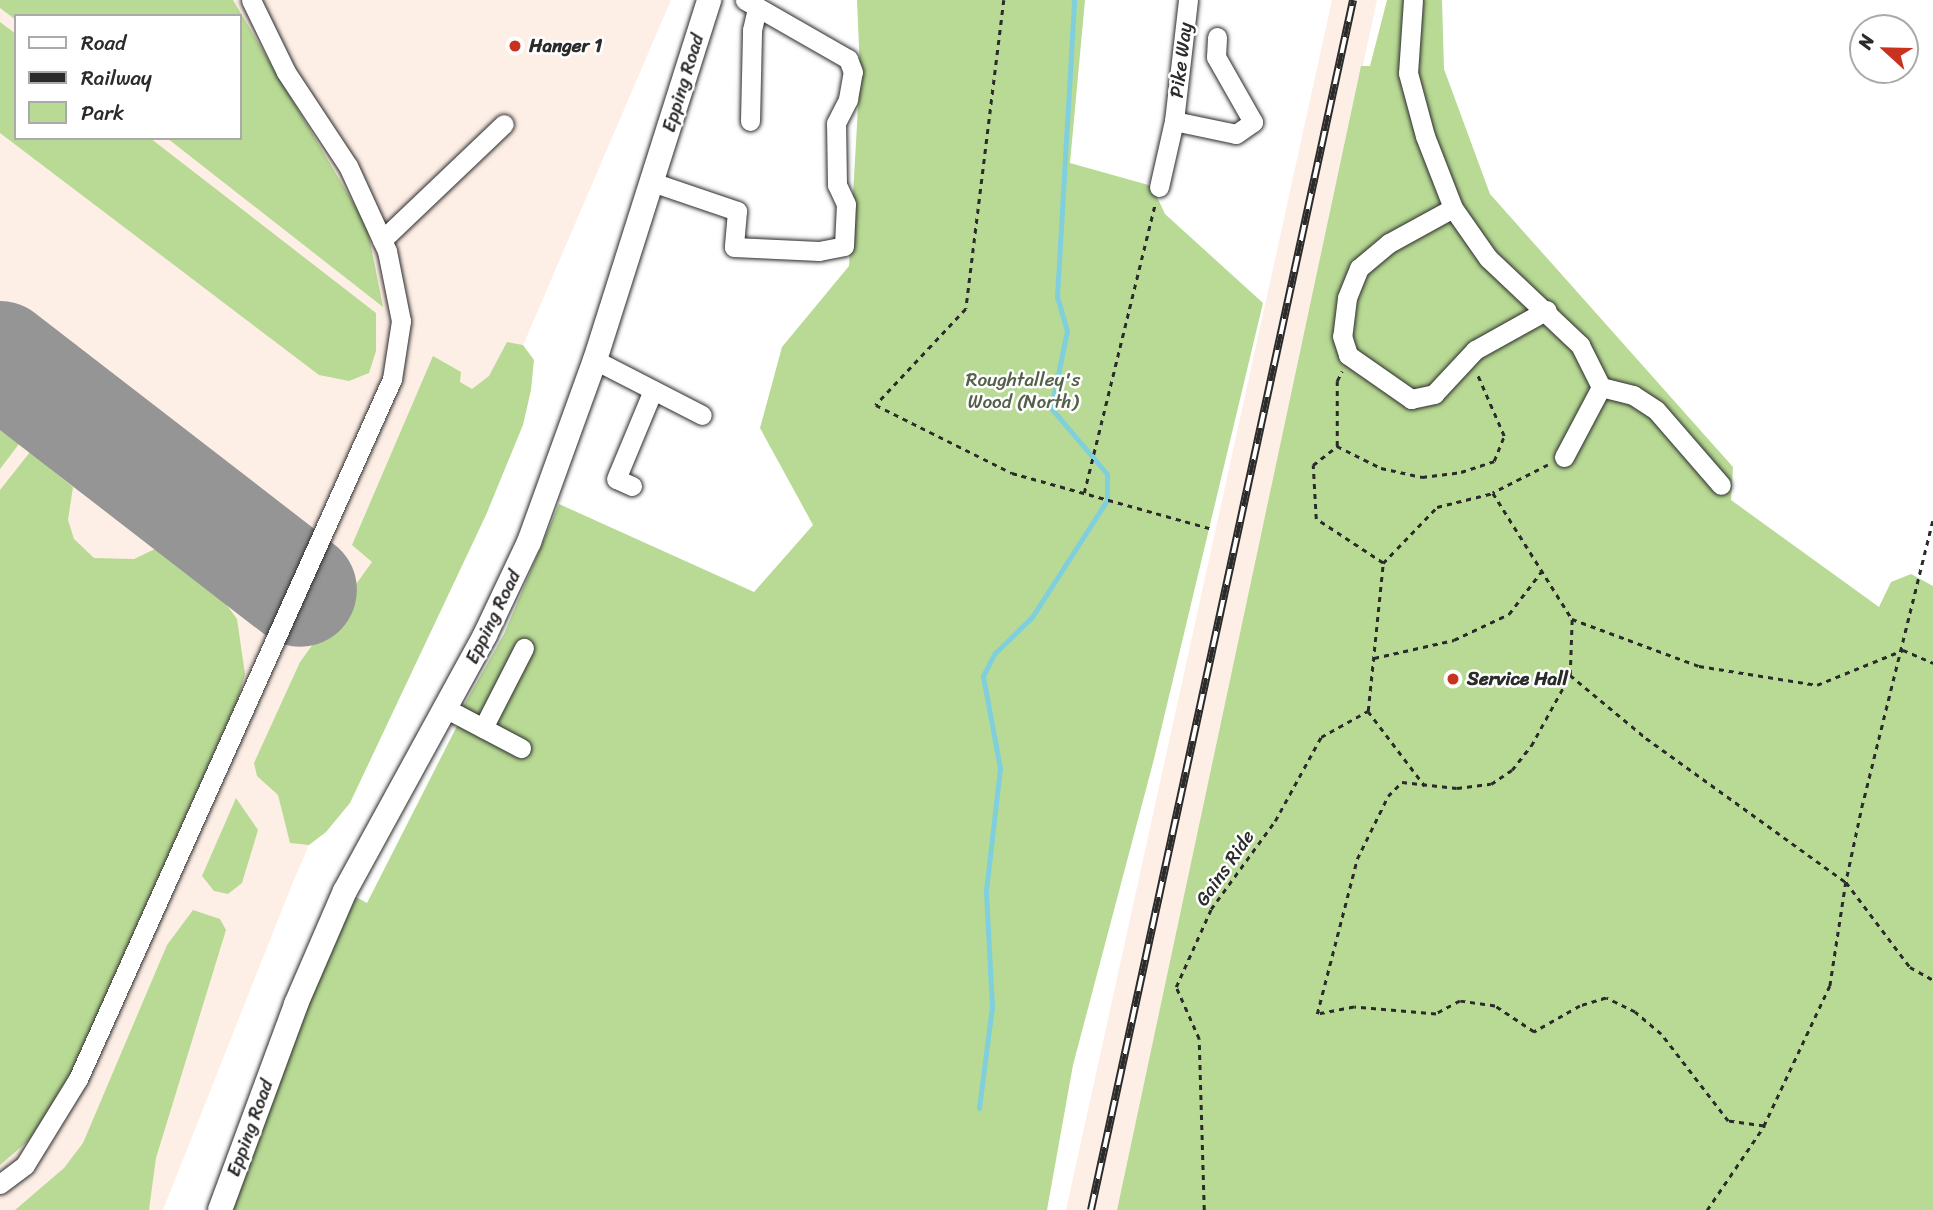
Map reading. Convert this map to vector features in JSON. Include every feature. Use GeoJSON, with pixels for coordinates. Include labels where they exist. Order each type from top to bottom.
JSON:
{"type":"FeatureCollection","features":[{"type":"Feature","properties":{"kind":"main road","name":"Epping Road"},"geometry":{"type":"LineString","coordinates":[[220,1210],[296,1004],[345,891],[445,708],[529,542],[595,360],[709,0]]}},
{"type":"Feature","properties":{"kind":"street"},"geometry":{"type":"LineString","coordinates":[[0,1184],[25,1165],[78,1079],[392,379],[401,321],[382,240],[348,166],[286,72],[251,0]]}},
{"type":"Feature","properties":{"kind":"street","name":"Pike Way"},"geometry":{"type":"LineString","coordinates":[[1159,187],[1174,121],[1188,0]]}},
{"type":"Feature","properties":{"kind":"street"},"geometry":{"type":"LineString","coordinates":[[1413,0],[1408,73],[1425,136],[1453,208],[1488,258],[1547,310],[1580,345],[1601,387],[1633,395],[1656,410],[1721,485]]}},
{"type":"Feature","properties":{"kind":"street"},"geometry":{"type":"LineString","coordinates":[[652,182],[737,212],[734,247],[819,251],[844,246],[846,204],[837,185],[836,123],[853,72],[848,59],[751,4]]}},
{"type":"Feature","properties":{"kind":"street"},"geometry":{"type":"LineString","coordinates":[[750,121],[751,4]]}},
{"type":"Feature","properties":{"kind":"street","name":"Pike Way"},"geometry":{"type":"LineString","coordinates":[[1174,121],[1236,134],[1253,122],[1216,57],[1217,37]]}},
{"type":"Feature","properties":{"kind":"street"},"geometry":{"type":"LineString","coordinates":[[382,240],[504,124]]}},
{"type":"Feature","properties":{"kind":"street"},"geometry":{"type":"LineString","coordinates":[[1453,208],[1389,243],[1359,268],[1347,298],[1342,336],[1348,355],[1411,399],[1434,394],[1486,343],[1547,310]]}},
{"type":"Feature","properties":{"kind":"street"},"geometry":{"type":"LineString","coordinates":[[595,360],[702,415]]}},
{"type":"Feature","properties":{"kind":"street"},"geometry":{"type":"LineString","coordinates":[[1564,457],[1601,387]]}},
{"type":"Feature","properties":{"kind":"street"},"geometry":{"type":"LineString","coordinates":[[632,486],[616,479],[653,390]]}},
{"type":"Feature","properties":{"kind":"street"},"geometry":{"type":"LineString","coordinates":[[483,728],[524,648]]}},
{"type":"Feature","properties":{"kind":"street"},"geometry":{"type":"LineString","coordinates":[[445,708],[520,748]]}},
{"type":"Feature","properties":{"kind":"path"},"geometry":{"type":"LineString","coordinates":[[1004,0],[966,309],[876,405],[1012,473],[1209,528]]}},
{"type":"Feature","properties":{"kind":"path"},"geometry":{"type":"LineString","coordinates":[[1084,493],[1159,187]]}},
{"type":"Feature","properties":{"kind":"path"},"geometry":{"type":"LineString","coordinates":[[1337,446],[1338,381],[1348,355]]}},
{"type":"Feature","properties":{"kind":"path"},"geometry":{"type":"LineString","coordinates":[[1337,446],[1381,468],[1422,477],[1461,472],[1494,461],[1503,436],[1481,377],[1463,365]]}},
{"type":"Feature","properties":{"kind":"path"},"geometry":{"type":"LineString","coordinates":[[1337,446],[1313,465],[1316,519],[1383,563]]}},
{"type":"Feature","properties":{"kind":"path"},"geometry":{"type":"LineString","coordinates":[[1426,787],[1368,711],[1383,563],[1437,507],[1493,493],[1564,457]]}},
{"type":"Feature","properties":{"kind":"path"},"geometry":{"type":"LineString","coordinates":[[1493,493],[1572,619],[1570,675],[1531,746],[1512,770],[1480,786],[1426,787],[1402,782],[1388,796],[1365,836],[1317,1014],[1354,1007],[1436,1014],[1460,1001],[1495,1006],[1534,1032],[1580,1006],[1606,998],[1635,1012],[1661,1034],[1728,1121],[1764,1126]]}},
{"type":"Feature","properties":{"kind":"path"},"geometry":{"type":"LineString","coordinates":[[1707,1210],[1764,1126],[1830,986],[1846,882],[1933,521]]}},
{"type":"Feature","properties":{"kind":"path"},"geometry":{"type":"LineString","coordinates":[[1374,658],[1454,640],[1509,614],[1542,571]]}},
{"type":"Feature","properties":{"kind":"path"},"geometry":{"type":"LineString","coordinates":[[1572,619],[1699,666],[1817,685],[1903,650],[1933,663]]}},
{"type":"Feature","properties":{"kind":"path"},"geometry":{"type":"LineString","coordinates":[[1570,675],[1646,738],[1846,882],[1910,967],[1933,980]]}},
{"type":"Feature","properties":{"kind":"path","name":"Gains Ride"},"geometry":{"type":"LineString","coordinates":[[1204,1210],[1199,1038],[1176,987],[1211,909],[1275,821],[1321,737],[1368,711]]}},
{"type":"Feature","properties":{"kind":"shaded area"},"geometry":{"type":"Polygon","coordinates":[[[0,0],[671,0],[291,887],[163,1210],[0,1210],[0,0]]]}},
{"type":"Feature","properties":{"kind":"shaded area"},"geometry":{"type":"Polygon","coordinates":[[[1332,0],[1377,0],[1117,1210],[1066,1210],[1332,0]]]}},
{"type":"Feature","properties":{"kind":"green space"},"geometry":{"type":"Polygon","coordinates":[[[0,0],[233,0],[241,14],[14,14],[14,18],[0,8],[0,0]]]}},
{"type":"Feature","properties":{"kind":"green space","name":"Roughtalley's Wood (North)"},"geometry":{"type":"Polygon","coordinates":[[[857,0],[1085,0],[1070,163],[1152,186],[1165,214],[1263,303],[1154,759],[1073,1065],[1047,1210],[220,1210],[345,891],[367,903],[457,726],[465,725],[463,707],[504,634],[559,504],[754,592],[813,525],[760,428],[782,347],[849,266],[860,71],[857,0]]]}},
{"type":"Feature","properties":{"kind":"green space"},"geometry":{"type":"Polygon","coordinates":[[[1387,0],[1442,0],[1444,69],[1490,194],[1733,467],[1731,500],[1879,607],[1891,582],[1911,574],[1933,586],[1933,1210],[1117,1210],[1361,66],[1370,66],[1387,0]]]}},
{"type":"Feature","properties":{"kind":"green space"},"geometry":{"type":"Polygon","coordinates":[[[242,15],[367,226],[383,307],[170,140],[242,140],[242,15]]]}},
{"type":"Feature","properties":{"kind":"green space"},"geometry":{"type":"Polygon","coordinates":[[[0,22],[14,32],[14,140],[153,140],[376,313],[376,351],[369,373],[349,381],[319,375],[0,133],[0,22]]]}},
{"type":"Feature","properties":{"kind":"green space"},"geometry":{"type":"Polygon","coordinates":[[[507,342],[523,345],[534,360],[531,390],[523,425],[486,515],[350,803],[326,832],[309,845],[290,843],[278,795],[257,776],[254,763],[300,662],[372,562],[352,545],[433,356],[461,372],[460,382],[472,389],[489,376],[507,342]]]}},
{"type":"Feature","properties":{"kind":"green space"},"geometry":{"type":"Polygon","coordinates":[[[0,428],[19,444],[0,469],[0,428]]]}},
{"type":"Feature","properties":{"kind":"green space"},"geometry":{"type":"Polygon","coordinates":[[[30,452],[73,487],[68,520],[74,539],[94,558],[134,559],[157,548],[220,596],[237,619],[245,674],[238,699],[65,1087],[28,1141],[0,1165],[0,490],[30,452]]]}},
{"type":"Feature","properties":{"kind":"green space"},"geometry":{"type":"Polygon","coordinates":[[[236,798],[258,830],[242,883],[228,894],[214,891],[202,876],[236,798]]]}},
{"type":"Feature","properties":{"kind":"green space"},"geometry":{"type":"Polygon","coordinates":[[[193,910],[220,919],[226,930],[156,1158],[149,1210],[15,1210],[64,1168],[83,1143],[167,945],[193,910]]]}},
{"type":"Feature","properties":{"kind":"waterway"},"geometry":{"type":"LineString","coordinates":[[979,1108],[992,1007],[986,891],[1000,768],[983,676],[994,654],[1032,617],[1107,500],[1107,474],[1051,408],[1067,331],[1057,297],[1074,0]]}},
{"type":"Feature","properties":{"kind":"runway"},"geometry":{"type":"LineString","coordinates":[[0,358],[300,590]]}},
{"type":"Feature","properties":{"kind":"railway"},"geometry":{"type":"LineString","coordinates":[[1091,1210],[1353,0]]}},
{"type":"Feature","properties":{"kind":"place","name":"Hanger 1"},"geometry":{"type":"Point","coordinates":[515,46]}},
{"type":"Feature","properties":{"kind":"place","name":"Service Hall"},"geometry":{"type":"Point","coordinates":[1453,679]}}]}
